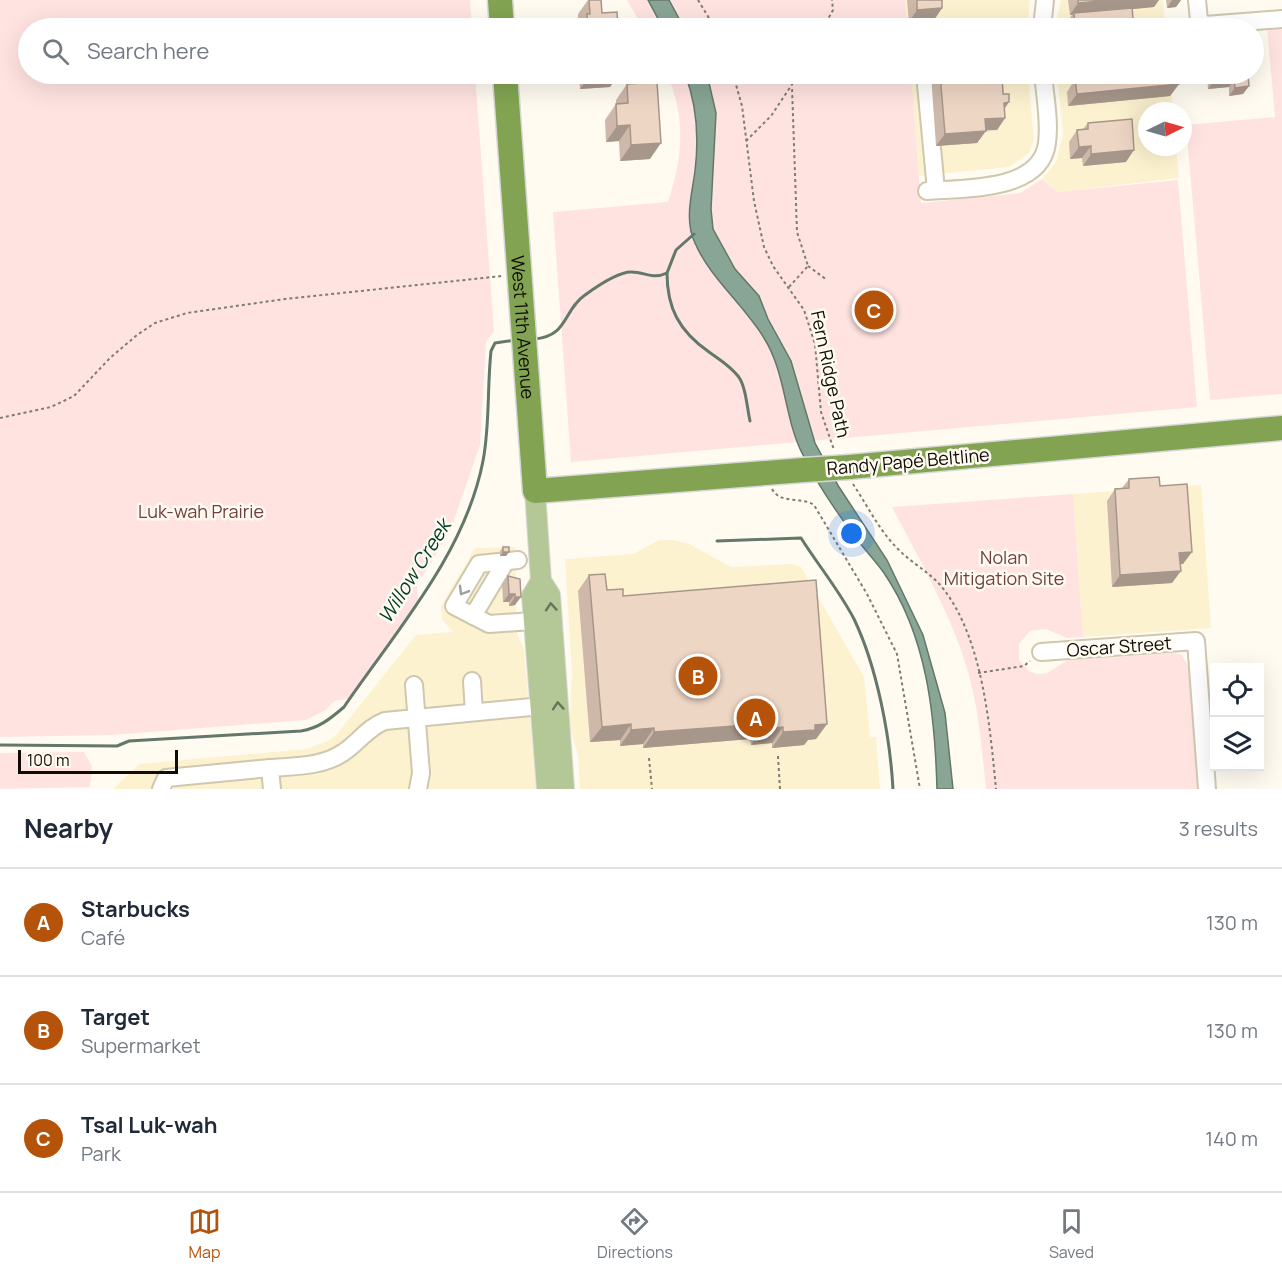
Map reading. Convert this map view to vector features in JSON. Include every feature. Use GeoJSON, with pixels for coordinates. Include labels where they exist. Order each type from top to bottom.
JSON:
{"type":"FeatureCollection","features":[{"type":"Feature","properties":{"kind":"highway"},"geometry":{"type":"LineString","coordinates":[[500,0],[501,18]]}},
{"type":"Feature","properties":{"kind":"highway","name":"West 11th Avenue"},"geometry":{"type":"LineString","coordinates":[[506,84],[534,491]]}},
{"type":"Feature","properties":{"kind":"highway","name":"Randy Papé Beltline"},"geometry":{"type":"LineString","coordinates":[[534,491],[804,470],[846,469],[1282,428]]}},
{"type":"Feature","properties":{"kind":"main road","name":"West 11th Avenue"},"geometry":{"type":"LineString","coordinates":[[534,491],[541,581],[550,595],[564,789]]}},
{"type":"Feature","properties":{"kind":"main road","name":"West 11th Avenue"},"geometry":{"type":"LineString","coordinates":[[541,581],[532,596],[547,789]]}},
{"type":"Feature","properties":{"kind":"main road"},"geometry":{"type":"LineString","coordinates":[[542,713],[550,729],[553,760],[562,765]]}},
{"type":"Feature","properties":{"kind":"street"},"geometry":{"type":"LineString","coordinates":[[1043,18],[1045,0]]}},
{"type":"Feature","properties":{"kind":"street"},"geometry":{"type":"LineString","coordinates":[[1197,0],[1199,18]]}},
{"type":"Feature","properties":{"kind":"street"},"geometry":{"type":"LineString","coordinates":[[1264,20],[1282,19]]}},
{"type":"Feature","properties":{"kind":"street"},"geometry":{"type":"LineString","coordinates":[[926,84],[931,191],[1007,183],[1023,177],[1038,165],[1047,146],[1044,84]]}},
{"type":"Feature","properties":{"kind":"street"},"geometry":{"type":"LineString","coordinates":[[512,561],[473,616],[489,624],[533,621]]}},
{"type":"Feature","properties":{"kind":"street","name":"Oscar Street"},"geometry":{"type":"LineString","coordinates":[[1041,652],[1196,641],[1207,789]]}},
{"type":"Feature","properties":{"kind":"street"},"geometry":{"type":"LineString","coordinates":[[472,681],[474,712]]}},
{"type":"Feature","properties":{"kind":"street"},"geometry":{"type":"LineString","coordinates":[[414,685],[421,773],[418,789]]}},
{"type":"Feature","properties":{"kind":"street"},"geometry":{"type":"LineString","coordinates":[[161,789],[166,778],[323,762],[343,753],[379,723],[474,712],[542,713]]}},
{"type":"Feature","properties":{"kind":"street"},"geometry":{"type":"LineString","coordinates":[[270,768],[272,789]]}},
{"type":"Feature","properties":{"kind":"path"},"geometry":{"type":"LineString","coordinates":[[698,0],[709,18]]}},
{"type":"Feature","properties":{"kind":"path"},"geometry":{"type":"LineString","coordinates":[[829,18],[833,10],[832,0]]}},
{"type":"Feature","properties":{"kind":"path","name":"Fern Ridge Path"},"geometry":{"type":"LineString","coordinates":[[735,84],[764,247],[773,266],[804,310],[815,344],[821,412],[826,432],[846,469],[897,548],[944,590],[964,625],[978,672],[990,736],[996,789]]}},
{"type":"Feature","properties":{"kind":"path"},"geometry":{"type":"LineString","coordinates":[[746,141],[771,116],[794,84]]}},
{"type":"Feature","properties":{"kind":"path"},"geometry":{"type":"LineString","coordinates":[[792,87],[797,232],[808,266],[827,280]]}},
{"type":"Feature","properties":{"kind":"path"},"geometry":{"type":"LineString","coordinates":[[789,287],[808,266]]}},
{"type":"Feature","properties":{"kind":"path"},"geometry":{"type":"LineString","coordinates":[[0,418],[51,407],[74,396],[110,358],[137,335],[155,323],[187,314],[285,299],[476,277],[520,275]]}},
{"type":"Feature","properties":{"kind":"path"},"geometry":{"type":"LineString","coordinates":[[764,473],[775,494],[788,500],[805,499],[814,505],[867,594],[897,654],[920,789]]}},
{"type":"Feature","properties":{"kind":"path"},"geometry":{"type":"LineString","coordinates":[[978,672],[1024,666],[1041,652]]}},
{"type":"Feature","properties":{"kind":"path"},"geometry":{"type":"LineString","coordinates":[[778,756],[780,789]]}},
{"type":"Feature","properties":{"kind":"path"},"geometry":{"type":"LineString","coordinates":[[649,758],[651,789]]}},
{"type":"Feature","properties":{"kind":"shaded area"},"geometry":{"type":"Polygon","coordinates":[[[648,0],[669,0],[679,18],[658,18],[648,0]]]}},
{"type":"Feature","properties":{"kind":"shaded area"},"geometry":{"type":"Polygon","coordinates":[[[905,0],[1030,0],[1028,18],[906,18],[905,0]]]}},
{"type":"Feature","properties":{"kind":"shaded area"},"geometry":{"type":"Polygon","coordinates":[[[1061,0],[1163,0],[1164,18],[1057,18],[1061,0]]]}},
{"type":"Feature","properties":{"kind":"shaded area"},"geometry":{"type":"Polygon","coordinates":[[[688,84],[709,84],[716,113],[711,209],[713,229],[735,269],[759,296],[768,319],[791,361],[815,443],[839,487],[887,560],[923,635],[945,713],[953,789],[937,789],[934,733],[926,677],[910,623],[899,597],[884,573],[846,525],[813,474],[796,439],[777,366],[764,338],[709,268],[695,243],[689,216],[697,134],[688,84]]]}},
{"type":"Feature","properties":{"kind":"shaded area"},"geometry":{"type":"Polygon","coordinates":[[[912,84],[1029,84],[1034,140],[1029,153],[1009,167],[919,176],[912,84]]]}},
{"type":"Feature","properties":{"kind":"shaded area"},"geometry":{"type":"Polygon","coordinates":[[[1058,84],[1170,84],[1172,102],[1138,102],[1138,156],[1177,156],[1179,178],[1057,192],[1042,179],[1056,162],[1063,134],[1058,84]]]}},
{"type":"Feature","properties":{"kind":"shaded area"},"geometry":{"type":"Polygon","coordinates":[[[1201,485],[1211,628],[1083,637],[1073,494],[1201,485]]]}},
{"type":"Feature","properties":{"kind":"shaded area"},"geometry":{"type":"Polygon","coordinates":[[[659,540],[673,540],[689,544],[731,567],[792,564],[801,567],[864,677],[870,737],[876,737],[880,789],[580,789],[578,755],[569,726],[572,674],[565,559],[633,554],[659,540]]]}},
{"type":"Feature","properties":{"kind":"shaded area"},"geometry":{"type":"Polygon","coordinates":[[[515,547],[517,634],[524,648],[536,789],[113,789],[139,764],[307,749],[328,741],[337,734],[416,635],[453,632],[442,619],[441,606],[475,548],[515,547]]]}},
{"type":"Feature","properties":{"kind":"green space","name":"Luk-wah Prairie"},"geometry":{"type":"Polygon","coordinates":[[[0,0],[470,0],[471,18],[18,18],[18,84],[476,84],[494,331],[486,342],[480,445],[450,532],[417,585],[418,603],[348,699],[334,701],[326,710],[306,720],[112,735],[0,737],[0,0]]]}},
{"type":"Feature","properties":{"kind":"green space"},"geometry":{"type":"Polygon","coordinates":[[[627,0],[905,0],[906,18],[637,18],[627,0]]]}},
{"type":"Feature","properties":{"kind":"green space"},"geometry":{"type":"Polygon","coordinates":[[[1282,25],[1282,394],[1210,400],[1189,156],[1192,156],[1192,124],[1275,117],[1267,27],[1282,25]]]}},
{"type":"Feature","properties":{"kind":"green space"},"geometry":{"type":"Polygon","coordinates":[[[671,84],[912,84],[921,203],[1020,193],[1042,179],[1057,192],[1178,180],[1197,407],[571,462],[553,212],[668,202],[677,169],[680,138],[680,122],[671,84]]]}},
{"type":"Feature","properties":{"kind":"green space","name":"Nolan Mitigation Site"},"geometry":{"type":"Polygon","coordinates":[[[1073,494],[1083,637],[1067,638],[1046,629],[1030,631],[1019,644],[1019,660],[1029,671],[1037,674],[1047,673],[1068,660],[1174,653],[1182,655],[1189,668],[1197,789],[986,789],[975,703],[962,653],[935,589],[892,507],[1073,494]]]}},
{"type":"Feature","properties":{"kind":"green space"},"geometry":{"type":"Polygon","coordinates":[[[84,752],[92,766],[90,787],[0,789],[0,753],[84,752]]]}},
{"type":"Feature","properties":{"kind":"building"},"geometry":{"type":"Polygon","coordinates":[[[589,0],[601,0],[602,13],[617,12],[617,18],[587,18],[587,14],[590,14],[589,0]]]}},
{"type":"Feature","properties":{"kind":"building"},"geometry":{"type":"Polygon","coordinates":[[[917,0],[942,0],[942,8],[917,10],[917,0]]]}},
{"type":"Feature","properties":{"kind":"building"},"geometry":{"type":"Polygon","coordinates":[[[1078,0],[1112,0],[1078,3],[1078,0]]]}},
{"type":"Feature","properties":{"kind":"building"},"geometry":{"type":"Polygon","coordinates":[[[1132,8],[1133,18],[1074,18],[1074,13],[1132,8]]]}},
{"type":"Feature","properties":{"kind":"building"},"geometry":{"type":"Polygon","coordinates":[[[627,84],[657,84],[661,143],[631,145],[630,125],[617,126],[616,104],[628,103],[627,84]]]}},
{"type":"Feature","properties":{"kind":"building"},"geometry":{"type":"Polygon","coordinates":[[[941,84],[1002,84],[1003,94],[1009,94],[1009,102],[1004,103],[1005,118],[985,119],[986,131],[945,134],[941,84]]]}},
{"type":"Feature","properties":{"kind":"building"},"geometry":{"type":"Polygon","coordinates":[[[1076,84],[1179,84],[1077,94],[1076,84]]]}},
{"type":"Feature","properties":{"kind":"building"},"geometry":{"type":"Polygon","coordinates":[[[1235,84],[1249,84],[1249,86],[1235,88],[1235,84]]]}},
{"type":"Feature","properties":{"kind":"building"},"geometry":{"type":"Polygon","coordinates":[[[1132,119],[1134,150],[1091,154],[1091,146],[1079,147],[1077,130],[1088,129],[1088,123],[1132,119]]]}},
{"type":"Feature","properties":{"kind":"building"},"geometry":{"type":"Polygon","coordinates":[[[1159,477],[1160,486],[1187,484],[1192,552],[1179,553],[1181,571],[1120,575],[1115,489],[1129,488],[1129,479],[1159,477]]]}},
{"type":"Feature","properties":{"kind":"building"},"geometry":{"type":"Polygon","coordinates":[[[503,547],[509,547],[509,552],[503,552],[503,547]]]}},
{"type":"Feature","properties":{"kind":"building"},"geometry":{"type":"Polygon","coordinates":[[[605,574],[607,590],[623,589],[623,596],[816,580],[827,724],[815,725],[815,730],[783,732],[783,727],[762,729],[761,724],[654,732],[654,728],[631,730],[631,724],[602,727],[589,575],[605,574]]]}},
{"type":"Feature","properties":{"kind":"building"},"geometry":{"type":"Polygon","coordinates":[[[508,576],[520,579],[521,597],[509,594],[508,576]]]}},
{"type":"Feature","properties":{"kind":"waterway","name":"Willow Creek"},"geometry":{"type":"LineString","coordinates":[[534,339],[553,333],[564,322],[578,301],[614,277],[631,272],[653,276],[667,273],[676,250],[694,234]]}},
{"type":"Feature","properties":{"kind":"waterway"},"geometry":{"type":"LineString","coordinates":[[667,273],[669,297],[677,318],[690,336],[728,366],[741,380],[750,421]]}},
{"type":"Feature","properties":{"kind":"waterway","name":"Willow Creek"},"geometry":{"type":"LineString","coordinates":[[0,745],[117,746],[129,741],[301,731],[319,725],[334,715],[344,707],[406,620],[445,560],[461,528],[474,495],[483,461],[487,434],[491,351],[495,343],[516,340]]}},
{"type":"Feature","properties":{"kind":"waterway"},"geometry":{"type":"LineString","coordinates":[[717,541],[801,538],[842,598],[862,638],[881,702],[893,789]]}},
{"type":"Feature","properties":{"kind":"place","name":"Tsal Luk-wah"},"geometry":{"type":"Point","coordinates":[874,310]}},
{"type":"Feature","properties":{"kind":"place","name":"Target"},"geometry":{"type":"Point","coordinates":[698,676]}},
{"type":"Feature","properties":{"kind":"place","name":"Starbucks"},"geometry":{"type":"Point","coordinates":[756,718]}}]}
